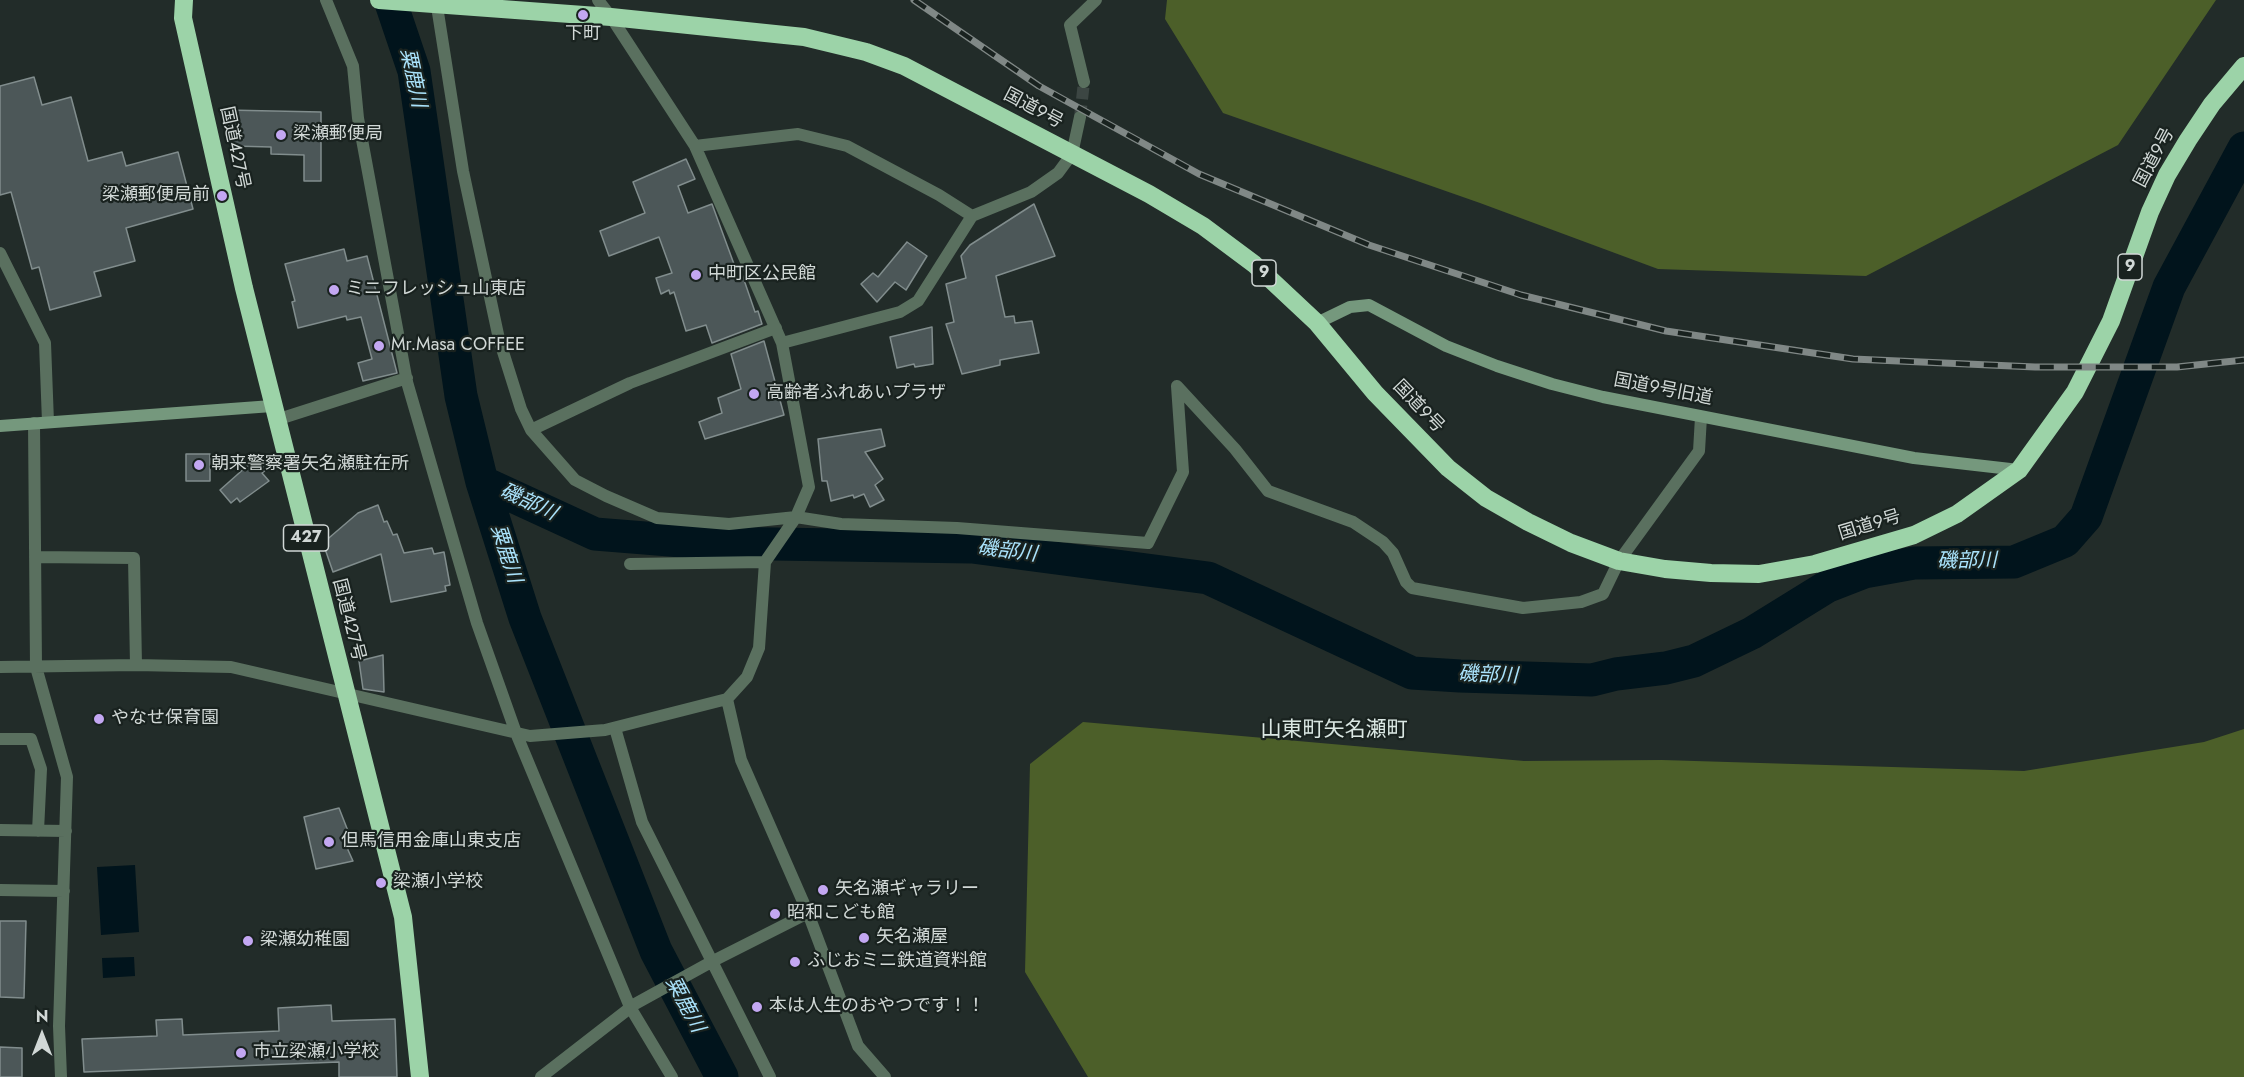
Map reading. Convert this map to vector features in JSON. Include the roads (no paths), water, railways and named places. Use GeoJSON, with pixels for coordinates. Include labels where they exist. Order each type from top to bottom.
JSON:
{"type":"FeatureCollection","features":[{"type":"Feature","properties":{"kind":"highway","name":"国道427号"},"geometry":{"type":"LineString","coordinates":[[184,0],[183,18],[274,413],[403,917],[420,1077]]}},
{"type":"Feature","properties":{"kind":"highway","name":"国道9号"},"geometry":{"type":"LineString","coordinates":[[379,0],[611,17],[804,37],[866,52],[904,66],[1149,194],[1203,226],[1254,264],[1317,323],[1375,393],[1448,468],[1486,498],[1571,543],[1619,561],[1665,569],[1711,573],[1759,574],[1815,564],[1914,535],[1957,514],[2019,470],[2080,382],[2111,321],[2150,212],[2167,175],[2187,140],[2212,104],[2244,66]]}},
{"type":"Feature","properties":{"kind":"street"},"geometry":{"type":"LineString","coordinates":[[326,0],[353,66],[358,117],[407,378],[477,623],[516,733],[633,1006],[672,1077]]}},
{"type":"Feature","properties":{"kind":"street"},"geometry":{"type":"LineString","coordinates":[[0,667],[136,665],[231,667],[530,736],[610,729],[727,699],[747,677],[759,648],[765,562],[796,518],[808,487],[782,343],[695,146],[598,0]]}},
{"type":"Feature","properties":{"kind":"street"},"geometry":{"type":"LineString","coordinates":[[1084,82],[1070,25],[1096,0]]}},
{"type":"Feature","properties":{"kind":"street"},"geometry":{"type":"LineString","coordinates":[[433,3],[463,171],[499,339],[521,409],[531,430],[575,480],[657,518],[729,524],[796,518],[841,524],[957,528],[1148,543],[1184,472],[1177,386],[1235,449],[1268,491],[1353,522],[1383,542],[1393,553],[1406,582],[1412,588],[1523,608],[1581,602],[1603,594],[1619,561],[1699,451],[1701,417]]}},
{"type":"Feature","properties":{"kind":"street"},"geometry":{"type":"LineString","coordinates":[[782,343],[900,312],[918,301],[972,216],[1031,192],[1058,173],[1072,153],[1080,117]]}},
{"type":"Feature","properties":{"kind":"street"},"geometry":{"type":"LineString","coordinates":[[695,146],[798,134],[847,146],[939,195],[972,216]]}},
{"type":"Feature","properties":{"kind":"street"},"geometry":{"type":"LineString","coordinates":[[0,253],[45,343],[48,422]]}},
{"type":"Feature","properties":{"kind":"street","name":"国道9号旧道"},"geometry":{"type":"LineString","coordinates":[[1317,323],[1350,307],[1369,305],[1446,346],[1552,384],[1603,397],[1914,458],[2019,470]]}},
{"type":"Feature","properties":{"kind":"street"},"geometry":{"type":"LineString","coordinates":[[531,430],[630,383],[776,328]]}},
{"type":"Feature","properties":{"kind":"street"},"geometry":{"type":"LineString","coordinates":[[0,426],[274,413],[407,378]]}},
{"type":"Feature","properties":{"kind":"street"},"geometry":{"type":"LineString","coordinates":[[33,423],[36,667],[67,777],[59,1026],[61,1077]]}},
{"type":"Feature","properties":{"kind":"street"},"geometry":{"type":"LineString","coordinates":[[35,557],[134,558],[136,665]]}},
{"type":"Feature","properties":{"kind":"street"},"geometry":{"type":"LineString","coordinates":[[630,564],[765,562]]}},
{"type":"Feature","properties":{"kind":"street"},"geometry":{"type":"LineString","coordinates":[[727,699],[741,760],[808,913],[858,1046],[885,1077]]}},
{"type":"Feature","properties":{"kind":"street"},"geometry":{"type":"LineString","coordinates":[[610,729],[642,822],[710,963],[770,1077]]}},
{"type":"Feature","properties":{"kind":"street"},"geometry":{"type":"LineString","coordinates":[[0,739],[31,740],[41,769],[38,831]]}},
{"type":"Feature","properties":{"kind":"street"},"geometry":{"type":"LineString","coordinates":[[0,830],[66,831]]}},
{"type":"Feature","properties":{"kind":"street"},"geometry":{"type":"LineString","coordinates":[[0,890],[64,891]]}},
{"type":"Feature","properties":{"kind":"street"},"geometry":{"type":"LineString","coordinates":[[541,1077],[633,1006],[710,963],[808,913]]}},
{"type":"Feature","properties":{"kind":"water"},"geometry":{"type":"Polygon","coordinates":[[[135,865],[139,932],[101,935],[97,867],[135,865]]]}},
{"type":"Feature","properties":{"kind":"water"},"geometry":{"type":"Polygon","coordinates":[[[134,957],[135,976],[103,978],[102,958],[134,957]]]}},
{"type":"Feature","properties":{"kind":"waterway","name":"粟鹿川"},"geometry":{"type":"LineString","coordinates":[[390,0],[414,71],[461,396],[482,482],[525,618],[656,951],[722,1077]]}},
{"type":"Feature","properties":{"kind":"waterway","name":"磯部川"},"geometry":{"type":"LineString","coordinates":[[482,482],[595,534],[707,543],[972,547],[1208,578],[1412,673],[1592,680],[1616,674],[1666,668],[1694,661],[1752,633],[1828,586],[1864,572],[1914,563],[2014,562],[2065,541],[2086,517],[2169,287],[2244,148]]}},
{"type":"Feature","properties":{"kind":"tunnel"},"geometry":{"type":"LineString","coordinates":[[1080,117],[1084,82]]}},
{"type":"Feature","properties":{"kind":"railway"},"geometry":{"type":"LineString","coordinates":[[914,0],[1039,86],[1199,174],[1369,245],[1521,295],[1666,331],[1853,359],[2035,367],[2177,367],[2244,360]]}},
{"type":"Feature","properties":{"kind":"place","name":"下町"},"geometry":{"type":"Point","coordinates":[583,15]}},
{"type":"Feature","properties":{"kind":"place","name":"梁瀬郵便局"},"geometry":{"type":"Point","coordinates":[281,135]}},
{"type":"Feature","properties":{"kind":"place","name":"梁瀬郵便局前"},"geometry":{"type":"Point","coordinates":[222,196]}},
{"type":"Feature","properties":{"kind":"place","name":"中町区公民館"},"geometry":{"type":"Point","coordinates":[696,275]}},
{"type":"Feature","properties":{"kind":"place","name":"ミニフレッシュ山東店"},"geometry":{"type":"Point","coordinates":[334,290]}},
{"type":"Feature","properties":{"kind":"place","name":"Mr.Masa COFFEE"},"geometry":{"type":"Point","coordinates":[379,346]}},
{"type":"Feature","properties":{"kind":"place","name":"高齢者ふれあいプラザ"},"geometry":{"type":"Point","coordinates":[754,394]}},
{"type":"Feature","properties":{"kind":"place","name":"朝来警察署矢名瀬駐在所"},"geometry":{"type":"Point","coordinates":[199,465]}},
{"type":"Feature","properties":{"kind":"place","name":"やなせ保育園"},"geometry":{"type":"Point","coordinates":[99,719]}},
{"type":"Feature","properties":{"kind":"place","name":"但馬信用金庫山東支店"},"geometry":{"type":"Point","coordinates":[329,842]}},
{"type":"Feature","properties":{"kind":"place","name":"梁瀬小学校"},"geometry":{"type":"Point","coordinates":[381,883]}},
{"type":"Feature","properties":{"kind":"place","name":"矢名瀬ギャラリー"},"geometry":{"type":"Point","coordinates":[823,890]}},
{"type":"Feature","properties":{"kind":"place","name":"昭和こども館"},"geometry":{"type":"Point","coordinates":[775,914]}},
{"type":"Feature","properties":{"kind":"place","name":"矢名瀬屋"},"geometry":{"type":"Point","coordinates":[864,938]}},
{"type":"Feature","properties":{"kind":"place","name":"梁瀬幼稚園"},"geometry":{"type":"Point","coordinates":[248,941]}},
{"type":"Feature","properties":{"kind":"place","name":"ふじおミニ鉄道資料館"},"geometry":{"type":"Point","coordinates":[795,962]}},
{"type":"Feature","properties":{"kind":"place","name":"本は人生のおやつです！！"},"geometry":{"type":"Point","coordinates":[757,1007]}},
{"type":"Feature","properties":{"kind":"place","name":"市立梁瀬小学校"},"geometry":{"type":"Point","coordinates":[241,1053]}},
{"type":"Feature","properties":{"kind":"district","name":"山東町矢名瀬町"},"geometry":{"type":"Point","coordinates":[1334,731]}}]}
